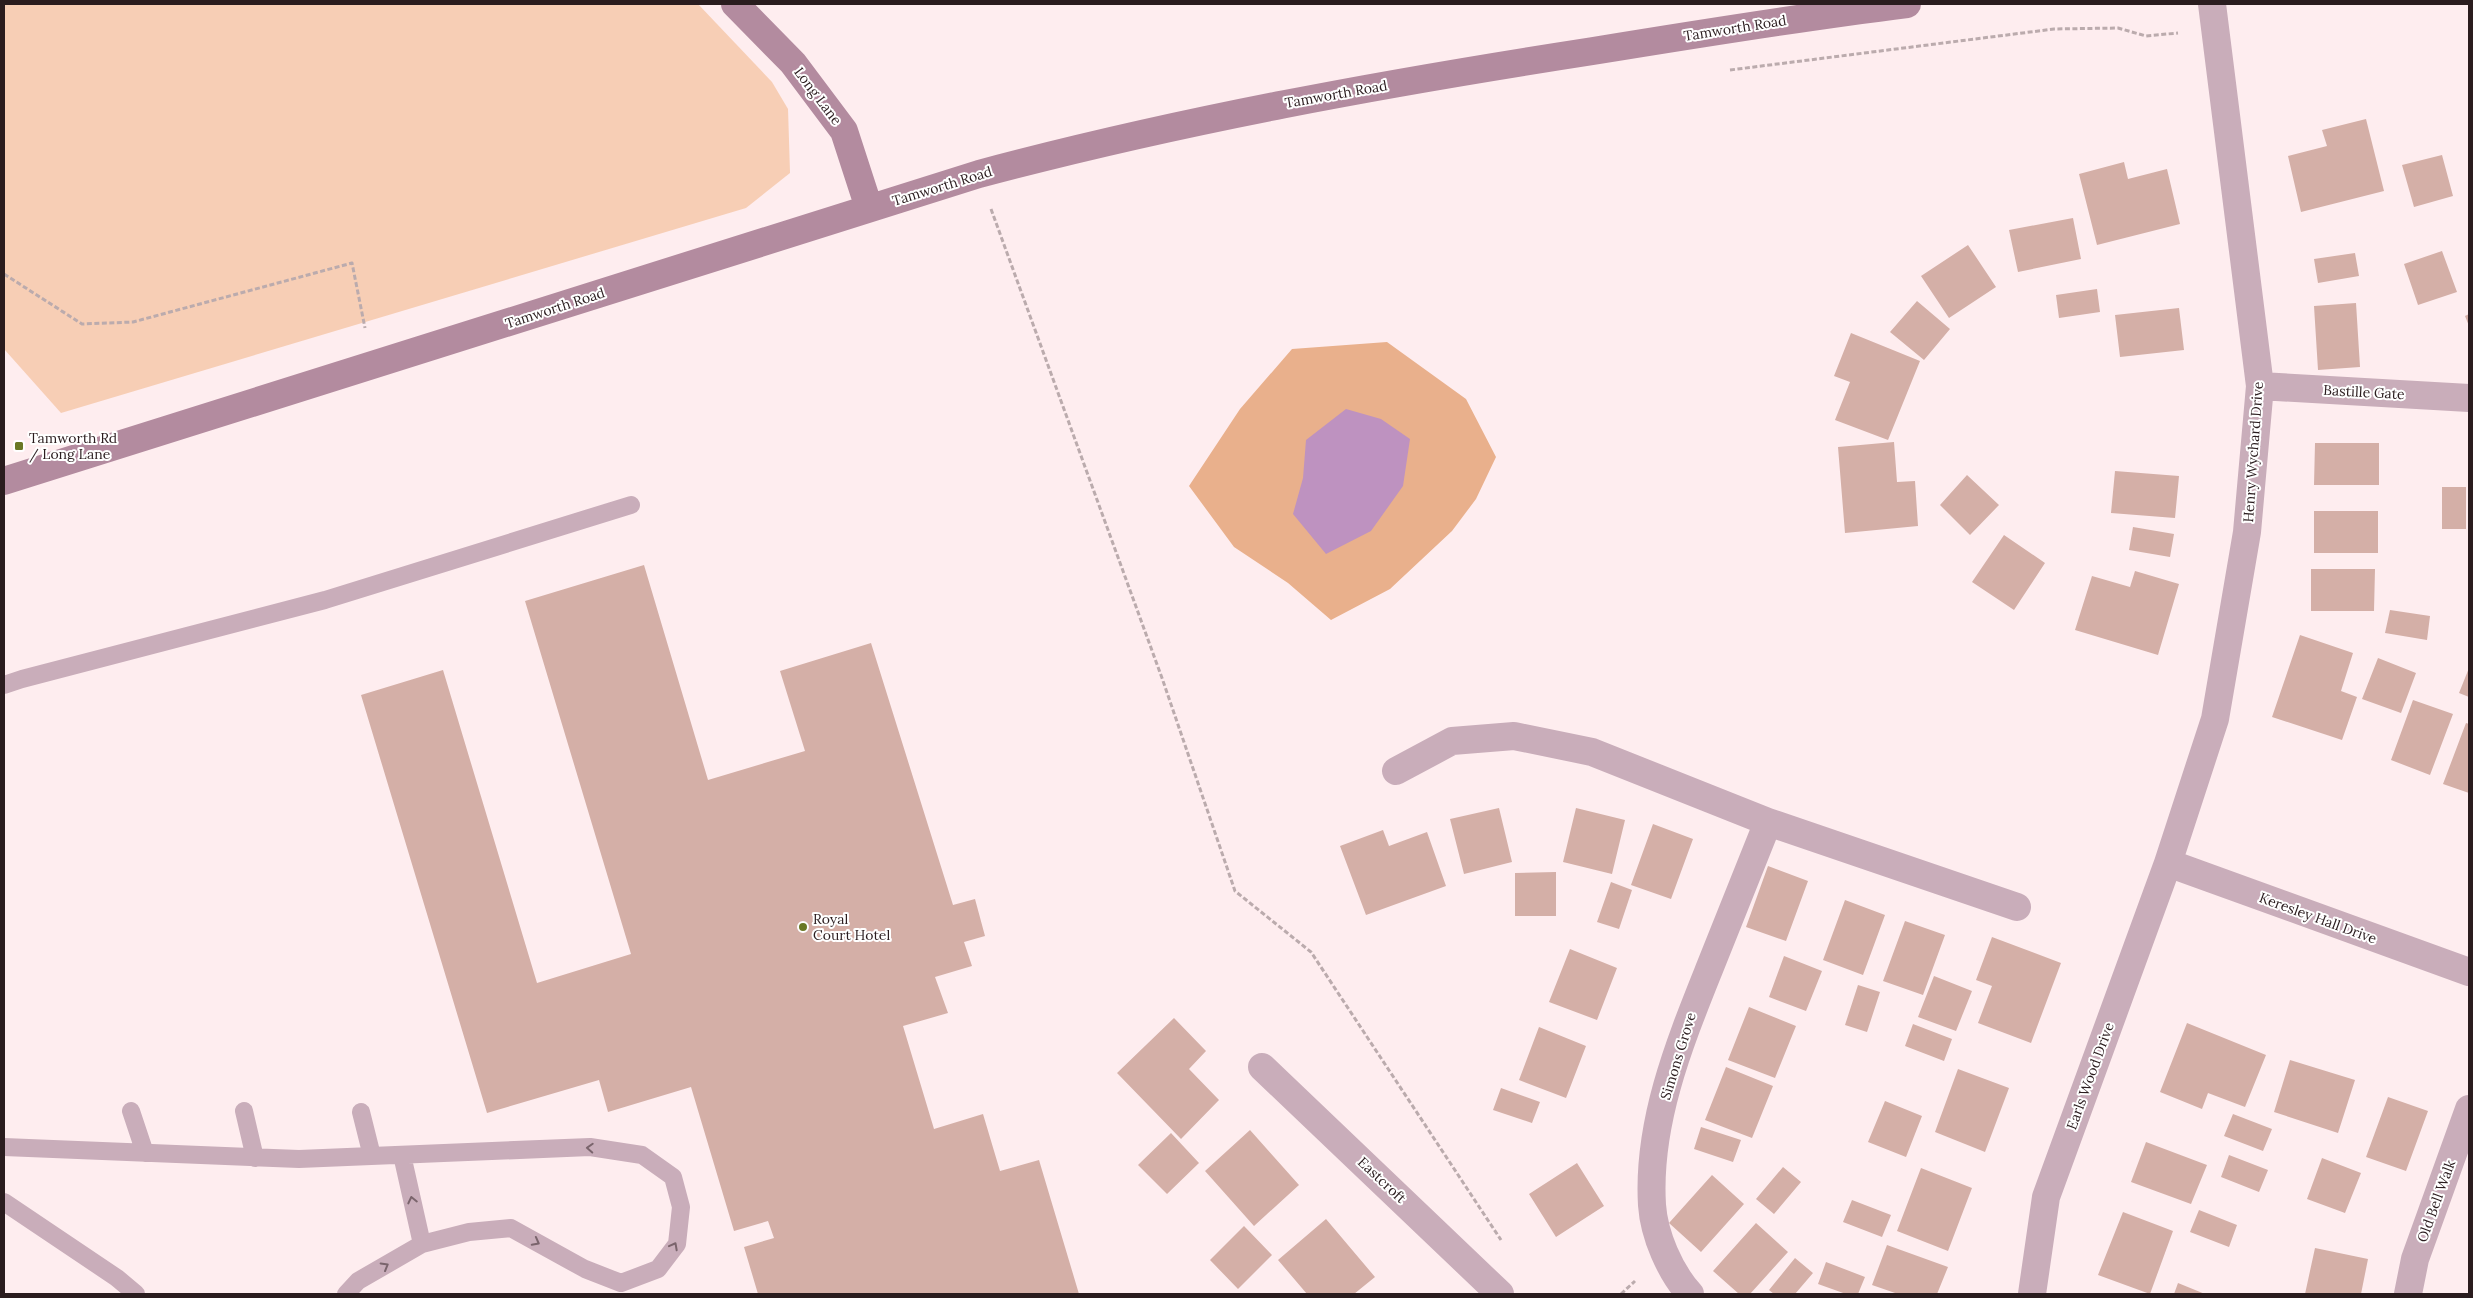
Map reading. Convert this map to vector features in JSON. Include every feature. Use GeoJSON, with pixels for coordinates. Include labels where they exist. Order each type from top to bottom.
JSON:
{"type":"FeatureCollection","features":[{"type":"Feature","properties":{"kind":"main road","name":"Long Lane"},"geometry":{"type":"LineString","coordinates":[[734,4],[793,63],[844,131],[869,208]]}},
{"type":"Feature","properties":{"kind":"main road","name":"Tamworth Road"},"geometry":{"type":"LineString","coordinates":[[4,481],[869,208],[979,174],[1076,148],[1291,102],[1491,67],[1842,8],[1907,4]]}},
{"type":"Feature","properties":{"kind":"street","name":"Henry Wychard Drive"},"geometry":{"type":"LineString","coordinates":[[2168,863],[2215,719],[2246,532],[2260,386],[2214,16]]}},
{"type":"Feature","properties":{"kind":"street","name":"Bastille Gate"},"geometry":{"type":"LineString","coordinates":[[2260,386],[2469,398]]}},
{"type":"Feature","properties":{"kind":"street"},"geometry":{"type":"LineString","coordinates":[[1396,770],[1452,741],[1514,736],[1592,752],[1768,822],[2017,907]]}},
{"type":"Feature","properties":{"kind":"street","name":"Simons Grove"},"geometry":{"type":"LineString","coordinates":[[1690,1294],[1670,1264],[1658,1236],[1652,1205],[1655,1135],[1680,1043],[1768,822]]}},
{"type":"Feature","properties":{"kind":"street","name":"Keresley Hall Drive"},"geometry":{"type":"LineString","coordinates":[[2168,863],[2469,972]]}},
{"type":"Feature","properties":{"kind":"street","name":"Earls Wood Drive"},"geometry":{"type":"LineString","coordinates":[[2032,1294],[2046,1197],[2168,863]]}},
{"type":"Feature","properties":{"kind":"street","name":"Eastcroft"},"geometry":{"type":"LineString","coordinates":[[1262,1067],[1500,1294]]}},
{"type":"Feature","properties":{"kind":"street","name":"Old Bell Walk"},"geometry":{"type":"LineString","coordinates":[[2408,1294],[2415,1258],[2469,1110]]}},
{"type":"Feature","properties":{"kind":"lane"},"geometry":{"type":"LineString","coordinates":[[4,686],[22,679],[325,600],[631,505]]}},
{"type":"Feature","properties":{"kind":"lane"},"geometry":{"type":"LineString","coordinates":[[131,1111],[145,1154]]}},
{"type":"Feature","properties":{"kind":"lane"},"geometry":{"type":"LineString","coordinates":[[244,1112],[255,1158]]}},
{"type":"Feature","properties":{"kind":"lane"},"geometry":{"type":"LineString","coordinates":[[361,1112],[372,1156]]}},
{"type":"Feature","properties":{"kind":"lane"},"geometry":{"type":"LineString","coordinates":[[4,1147],[299,1159],[590,1147],[642,1155],[673,1177],[681,1207],[677,1244],[658,1270],[621,1284],[585,1269],[511,1228],[468,1232],[422,1244],[358,1281],[346,1294]]}},
{"type":"Feature","properties":{"kind":"lane"},"geometry":{"type":"LineString","coordinates":[[402,1155],[422,1244]]}},
{"type":"Feature","properties":{"kind":"lane"},"geometry":{"type":"LineString","coordinates":[[4,1202],[117,1278],[136,1294]]}},
{"type":"Feature","properties":{"kind":"path"},"geometry":{"type":"LineString","coordinates":[[1727,70],[2054,28],[2118,28],[2146,36],[2214,16]]}},
{"type":"Feature","properties":{"kind":"path"},"geometry":{"type":"LineString","coordinates":[[979,174],[1162,678],[1235,891],[1310,952],[1506,1247]]}},
{"type":"Feature","properties":{"kind":"path"},"geometry":{"type":"LineString","coordinates":[[4,274],[82,324],[133,322],[352,263],[373,366]]}},
{"type":"Feature","properties":{"kind":"shaded area"},"geometry":{"type":"Polygon","coordinates":[[[4,4],[698,4],[772,82],[788,109],[790,173],[746,208],[61,413],[4,349],[4,4]]]}},
{"type":"Feature","properties":{"kind":"shaded area"},"geometry":{"type":"Polygon","coordinates":[[[1387,342],[1466,399],[1496,457],[1476,499],[1452,531],[1390,589],[1331,620],[1288,583],[1234,547],[1189,486],[1240,409],[1292,349],[1387,342]]]}},
{"type":"Feature","properties":{"kind":"shaded area"},"geometry":{"type":"Polygon","coordinates":[[[1346,409],[1381,419],[1410,439],[1403,486],[1371,531],[1326,554],[1293,514],[1303,478],[1306,440],[1346,409]]]}},
{"type":"Feature","properties":{"kind":"building"},"geometry":{"type":"Polygon","coordinates":[[[2366,119],[2384,191],[2301,212],[2288,156],[2327,146],[2322,130],[2366,119]]]}},
{"type":"Feature","properties":{"kind":"building"},"geometry":{"type":"Polygon","coordinates":[[[2442,155],[2453,196],[2414,207],[2402,165],[2442,155]]]}},
{"type":"Feature","properties":{"kind":"building"},"geometry":{"type":"Polygon","coordinates":[[[2124,162],[2128,179],[2167,169],[2180,224],[2097,245],[2079,174],[2124,162]]]}},
{"type":"Feature","properties":{"kind":"building"},"geometry":{"type":"Polygon","coordinates":[[[2073,218],[2081,259],[2018,272],[2009,230],[2073,218]]]}},
{"type":"Feature","properties":{"kind":"building"},"geometry":{"type":"Polygon","coordinates":[[[1968,245],[1996,287],[1949,318],[1921,276],[1968,245]]]}},
{"type":"Feature","properties":{"kind":"building"},"geometry":{"type":"Polygon","coordinates":[[[2442,251],[2457,292],[2418,305],[2404,264],[2442,251]]]}},
{"type":"Feature","properties":{"kind":"building"},"geometry":{"type":"Polygon","coordinates":[[[2355,253],[2359,276],[2318,283],[2314,259],[2355,253]]]}},
{"type":"Feature","properties":{"kind":"building"},"geometry":{"type":"Polygon","coordinates":[[[2097,289],[2100,312],[2059,318],[2056,295],[2097,289]]]}},
{"type":"Feature","properties":{"kind":"building"},"geometry":{"type":"Polygon","coordinates":[[[1917,301],[1950,329],[1924,360],[1890,332],[1917,301]]]}},
{"type":"Feature","properties":{"kind":"building"},"geometry":{"type":"Polygon","coordinates":[[[2356,303],[2360,367],[2318,370],[2314,306],[2356,303]]]}},
{"type":"Feature","properties":{"kind":"building"},"geometry":{"type":"Polygon","coordinates":[[[2179,308],[2184,350],[2120,357],[2115,315],[2179,308]]]}},
{"type":"Feature","properties":{"kind":"building"},"geometry":{"type":"Polygon","coordinates":[[[2469,314],[2469,326],[2465,316],[2469,314]]]}},
{"type":"Feature","properties":{"kind":"building"},"geometry":{"type":"Polygon","coordinates":[[[1851,333],[1920,361],[1888,440],[1835,420],[1850,382],[1834,376],[1851,333]]]}},
{"type":"Feature","properties":{"kind":"building"},"geometry":{"type":"Polygon","coordinates":[[[1894,442],[1897,482],[1915,481],[1918,526],[1845,533],[1838,447],[1894,442]]]}},
{"type":"Feature","properties":{"kind":"building"},"geometry":{"type":"Polygon","coordinates":[[[2315,443],[2379,443],[2379,485],[2314,485],[2315,443]]]}},
{"type":"Feature","properties":{"kind":"building"},"geometry":{"type":"Polygon","coordinates":[[[2115,471],[2179,476],[2175,518],[2111,513],[2115,471]]]}},
{"type":"Feature","properties":{"kind":"building"},"geometry":{"type":"Polygon","coordinates":[[[1967,475],[1999,505],[1970,535],[1940,505],[1967,475]]]}},
{"type":"Feature","properties":{"kind":"building"},"geometry":{"type":"Polygon","coordinates":[[[2442,487],[2466,487],[2466,529],[2442,529],[2442,487]]]}},
{"type":"Feature","properties":{"kind":"building"},"geometry":{"type":"Polygon","coordinates":[[[2314,511],[2378,511],[2378,553],[2314,553],[2314,511]]]}},
{"type":"Feature","properties":{"kind":"building"},"geometry":{"type":"Polygon","coordinates":[[[2133,527],[2174,534],[2170,557],[2129,550],[2133,527]]]}},
{"type":"Feature","properties":{"kind":"building"},"geometry":{"type":"Polygon","coordinates":[[[2004,535],[2045,563],[2014,610],[1972,582],[2004,535]]]}},
{"type":"Feature","properties":{"kind":"building","name":"Royal Court Hotel"},"geometry":{"type":"Polygon","coordinates":[[[644,565],[708,780],[805,751],[780,671],[871,643],[953,905],[975,899],[985,936],[964,942],[972,966],[935,977],[948,1013],[903,1026],[934,1129],[983,1114],[1000,1171],[1039,1160],[1079,1294],[758,1294],[744,1247],[774,1238],[768,1221],[734,1231],[691,1087],[608,1112],[599,1080],[487,1113],[361,695],[443,670],[537,983],[631,954],[525,601],[644,565]]]}},
{"type":"Feature","properties":{"kind":"building"},"geometry":{"type":"Polygon","coordinates":[[[2311,569],[2375,569],[2374,611],[2311,611],[2311,569]]]}},
{"type":"Feature","properties":{"kind":"building"},"geometry":{"type":"Polygon","coordinates":[[[2135,571],[2179,584],[2158,655],[2075,630],[2092,576],[2130,587],[2135,571]]]}},
{"type":"Feature","properties":{"kind":"building"},"geometry":{"type":"Polygon","coordinates":[[[2390,610],[2430,616],[2427,640],[2385,633],[2390,610]]]}},
{"type":"Feature","properties":{"kind":"building"},"geometry":{"type":"Polygon","coordinates":[[[2300,635],[2353,653],[2341,691],[2357,697],[2342,740],[2272,717],[2300,635]]]}},
{"type":"Feature","properties":{"kind":"building"},"geometry":{"type":"Polygon","coordinates":[[[2378,658],[2416,673],[2401,713],[2362,699],[2378,658]]]}},
{"type":"Feature","properties":{"kind":"building"},"geometry":{"type":"Polygon","coordinates":[[[2469,668],[2469,697],[2459,693],[2469,668]]]}},
{"type":"Feature","properties":{"kind":"building"},"geometry":{"type":"Polygon","coordinates":[[[2413,700],[2453,714],[2430,775],[2391,760],[2413,700]]]}},
{"type":"Feature","properties":{"kind":"building"},"geometry":{"type":"Polygon","coordinates":[[[2466,723],[2469,724],[2469,793],[2443,784],[2466,723]]]}},
{"type":"Feature","properties":{"kind":"building"},"geometry":{"type":"Polygon","coordinates":[[[1499,808],[1512,862],[1464,874],[1450,819],[1499,808]]]}},
{"type":"Feature","properties":{"kind":"building"},"geometry":{"type":"Polygon","coordinates":[[[1576,808],[1625,820],[1612,874],[1563,862],[1576,808]]]}},
{"type":"Feature","properties":{"kind":"building"},"geometry":{"type":"Polygon","coordinates":[[[1653,824],[1693,839],[1671,899],[1631,885],[1653,824]]]}},
{"type":"Feature","properties":{"kind":"building"},"geometry":{"type":"Polygon","coordinates":[[[1383,830],[1389,846],[1427,832],[1446,886],[1366,915],[1340,846],[1383,830]]]}},
{"type":"Feature","properties":{"kind":"building"},"geometry":{"type":"Polygon","coordinates":[[[1768,866],[1808,881],[1786,941],[1746,927],[1768,866]]]}},
{"type":"Feature","properties":{"kind":"building"},"geometry":{"type":"Polygon","coordinates":[[[1556,872],[1556,916],[1515,916],[1515,873],[1556,872]]]}},
{"type":"Feature","properties":{"kind":"building"},"geometry":{"type":"Polygon","coordinates":[[[1611,882],[1632,890],[1619,929],[1597,922],[1611,882]]]}},
{"type":"Feature","properties":{"kind":"building"},"geometry":{"type":"Polygon","coordinates":[[[1845,900],[1885,915],[1863,975],[1823,960],[1845,900]]]}},
{"type":"Feature","properties":{"kind":"building"},"geometry":{"type":"Polygon","coordinates":[[[1905,921],[1945,935],[1923,995],[1883,981],[1905,921]]]}},
{"type":"Feature","properties":{"kind":"building"},"geometry":{"type":"Polygon","coordinates":[[[1992,937],[2061,963],[2031,1043],[1978,1023],[1992,986],[1976,980],[1992,937]]]}},
{"type":"Feature","properties":{"kind":"building"},"geometry":{"type":"Polygon","coordinates":[[[1570,949],[1617,968],[1597,1020],[1549,1002],[1570,949]]]}},
{"type":"Feature","properties":{"kind":"building"},"geometry":{"type":"Polygon","coordinates":[[[1784,956],[1822,971],[1806,1011],[1769,997],[1784,956]]]}},
{"type":"Feature","properties":{"kind":"building"},"geometry":{"type":"Polygon","coordinates":[[[1934,976],[1972,991],[1956,1031],[1918,1017],[1934,976]]]}},
{"type":"Feature","properties":{"kind":"building"},"geometry":{"type":"Polygon","coordinates":[[[1858,985],[1880,992],[1867,1032],[1845,1025],[1858,985]]]}},
{"type":"Feature","properties":{"kind":"building"},"geometry":{"type":"Polygon","coordinates":[[[1749,1007],[1796,1026],[1775,1078],[1728,1060],[1749,1007]]]}},
{"type":"Feature","properties":{"kind":"building"},"geometry":{"type":"Polygon","coordinates":[[[1174,1018],[1206,1051],[1189,1069],[1219,1100],[1181,1139],[1117,1073],[1174,1018]]]}},
{"type":"Feature","properties":{"kind":"building"},"geometry":{"type":"Polygon","coordinates":[[[2187,1023],[2266,1055],[2245,1107],[2208,1093],[2202,1109],[2160,1092],[2187,1023]]]}},
{"type":"Feature","properties":{"kind":"building"},"geometry":{"type":"Polygon","coordinates":[[[1913,1024],[1952,1039],[1944,1061],[1905,1046],[1913,1024]]]}},
{"type":"Feature","properties":{"kind":"building"},"geometry":{"type":"Polygon","coordinates":[[[1539,1027],[1586,1046],[1566,1098],[1519,1080],[1539,1027]]]}},
{"type":"Feature","properties":{"kind":"building"},"geometry":{"type":"Polygon","coordinates":[[[2290,1060],[2355,1080],[2338,1133],[2274,1112],[2290,1060]]]}},
{"type":"Feature","properties":{"kind":"building"},"geometry":{"type":"Polygon","coordinates":[[[1726,1067],[1773,1086],[1752,1138],[1705,1120],[1726,1067]]]}},
{"type":"Feature","properties":{"kind":"building"},"geometry":{"type":"Polygon","coordinates":[[[1958,1069],[2009,1088],[1985,1152],[1935,1132],[1958,1069]]]}},
{"type":"Feature","properties":{"kind":"building"},"geometry":{"type":"Polygon","coordinates":[[[1501,1088],[1540,1102],[1532,1123],[1493,1110],[1501,1088]]]}},
{"type":"Feature","properties":{"kind":"building"},"geometry":{"type":"Polygon","coordinates":[[[2388,1097],[2428,1111],[2406,1171],[2366,1157],[2388,1097]]]}},
{"type":"Feature","properties":{"kind":"building"},"geometry":{"type":"Polygon","coordinates":[[[1885,1101],[1922,1116],[1906,1157],[1868,1142],[1885,1101]]]}},
{"type":"Feature","properties":{"kind":"building"},"geometry":{"type":"Polygon","coordinates":[[[2233,1114],[2272,1129],[2263,1151],[2224,1136],[2233,1114]]]}},
{"type":"Feature","properties":{"kind":"building"},"geometry":{"type":"Polygon","coordinates":[[[1701,1127],[1741,1140],[1733,1162],[1694,1149],[1701,1127]]]}},
{"type":"Feature","properties":{"kind":"building"},"geometry":{"type":"Polygon","coordinates":[[[1250,1130],[1299,1185],[1254,1226],[1205,1171],[1250,1130]]]}},
{"type":"Feature","properties":{"kind":"building"},"geometry":{"type":"Polygon","coordinates":[[[1171,1133],[1199,1163],[1167,1194],[1138,1165],[1171,1133]]]}},
{"type":"Feature","properties":{"kind":"building"},"geometry":{"type":"Polygon","coordinates":[[[2146,1142],[2207,1165],[2191,1204],[2131,1182],[2146,1142]]]}},
{"type":"Feature","properties":{"kind":"building"},"geometry":{"type":"Polygon","coordinates":[[[2229,1155],[2268,1170],[2259,1192],[2221,1177],[2229,1155]]]}},
{"type":"Feature","properties":{"kind":"building"},"geometry":{"type":"Polygon","coordinates":[[[2322,1158],[2361,1173],[2345,1213],[2307,1199],[2322,1158]]]}},
{"type":"Feature","properties":{"kind":"building"},"geometry":{"type":"Polygon","coordinates":[[[1577,1163],[1604,1206],[1556,1237],[1529,1194],[1577,1163]]]}},
{"type":"Feature","properties":{"kind":"building"},"geometry":{"type":"Polygon","coordinates":[[[1783,1167],[1801,1182],[1774,1214],[1756,1199],[1783,1167]]]}},
{"type":"Feature","properties":{"kind":"building"},"geometry":{"type":"Polygon","coordinates":[[[1921,1168],[1972,1188],[1948,1251],[1897,1231],[1921,1168]]]}},
{"type":"Feature","properties":{"kind":"building"},"geometry":{"type":"Polygon","coordinates":[[[1712,1175],[1744,1204],[1701,1252],[1669,1223],[1712,1175]]]}},
{"type":"Feature","properties":{"kind":"building"},"geometry":{"type":"Polygon","coordinates":[[[1852,1200],[1891,1215],[1882,1237],[1843,1222],[1852,1200]]]}},
{"type":"Feature","properties":{"kind":"building"},"geometry":{"type":"Polygon","coordinates":[[[2199,1210],[2237,1225],[2229,1247],[2190,1232],[2199,1210]]]}},
{"type":"Feature","properties":{"kind":"building"},"geometry":{"type":"Polygon","coordinates":[[[2123,1212],[2173,1231],[2150,1294],[2098,1275],[2123,1212]]]}},
{"type":"Feature","properties":{"kind":"building"},"geometry":{"type":"Polygon","coordinates":[[[1326,1219],[1375,1277],[1354,1294],[1307,1294],[1278,1260],[1326,1219]]]}},
{"type":"Feature","properties":{"kind":"building"},"geometry":{"type":"Polygon","coordinates":[[[1756,1223],[1788,1252],[1750,1294],[1739,1294],[1713,1271],[1756,1223]]]}},
{"type":"Feature","properties":{"kind":"building"},"geometry":{"type":"Polygon","coordinates":[[[1244,1226],[1272,1255],[1238,1289],[1210,1260],[1244,1226]]]}},
{"type":"Feature","properties":{"kind":"building"},"geometry":{"type":"Polygon","coordinates":[[[1887,1245],[1948,1267],[1937,1294],[1898,1294],[1872,1285],[1887,1245]]]}},
{"type":"Feature","properties":{"kind":"building"},"geometry":{"type":"Polygon","coordinates":[[[2315,1248],[2368,1259],[2361,1294],[2305,1294],[2315,1248]]]}},
{"type":"Feature","properties":{"kind":"building"},"geometry":{"type":"Polygon","coordinates":[[[1795,1258],[1813,1273],[1795,1294],[1774,1294],[1769,1290],[1795,1258]]]}},
{"type":"Feature","properties":{"kind":"building"},"geometry":{"type":"Polygon","coordinates":[[[1826,1262],[1865,1277],[1858,1294],[1846,1294],[1818,1284],[1826,1262]]]}},
{"type":"Feature","properties":{"kind":"building"},"geometry":{"type":"Polygon","coordinates":[[[2178,1283],[2205,1294],[2174,1294],[2178,1283]]]}},
{"type":"Feature","properties":{"kind":"place","name":"Tamworth Rd / Long Lane"},"geometry":{"type":"Point","coordinates":[19,446]}},
{"type":"Feature","properties":{"kind":"place","name":"Royal Court Hotel"},"geometry":{"type":"Point","coordinates":[803,927]}}]}
